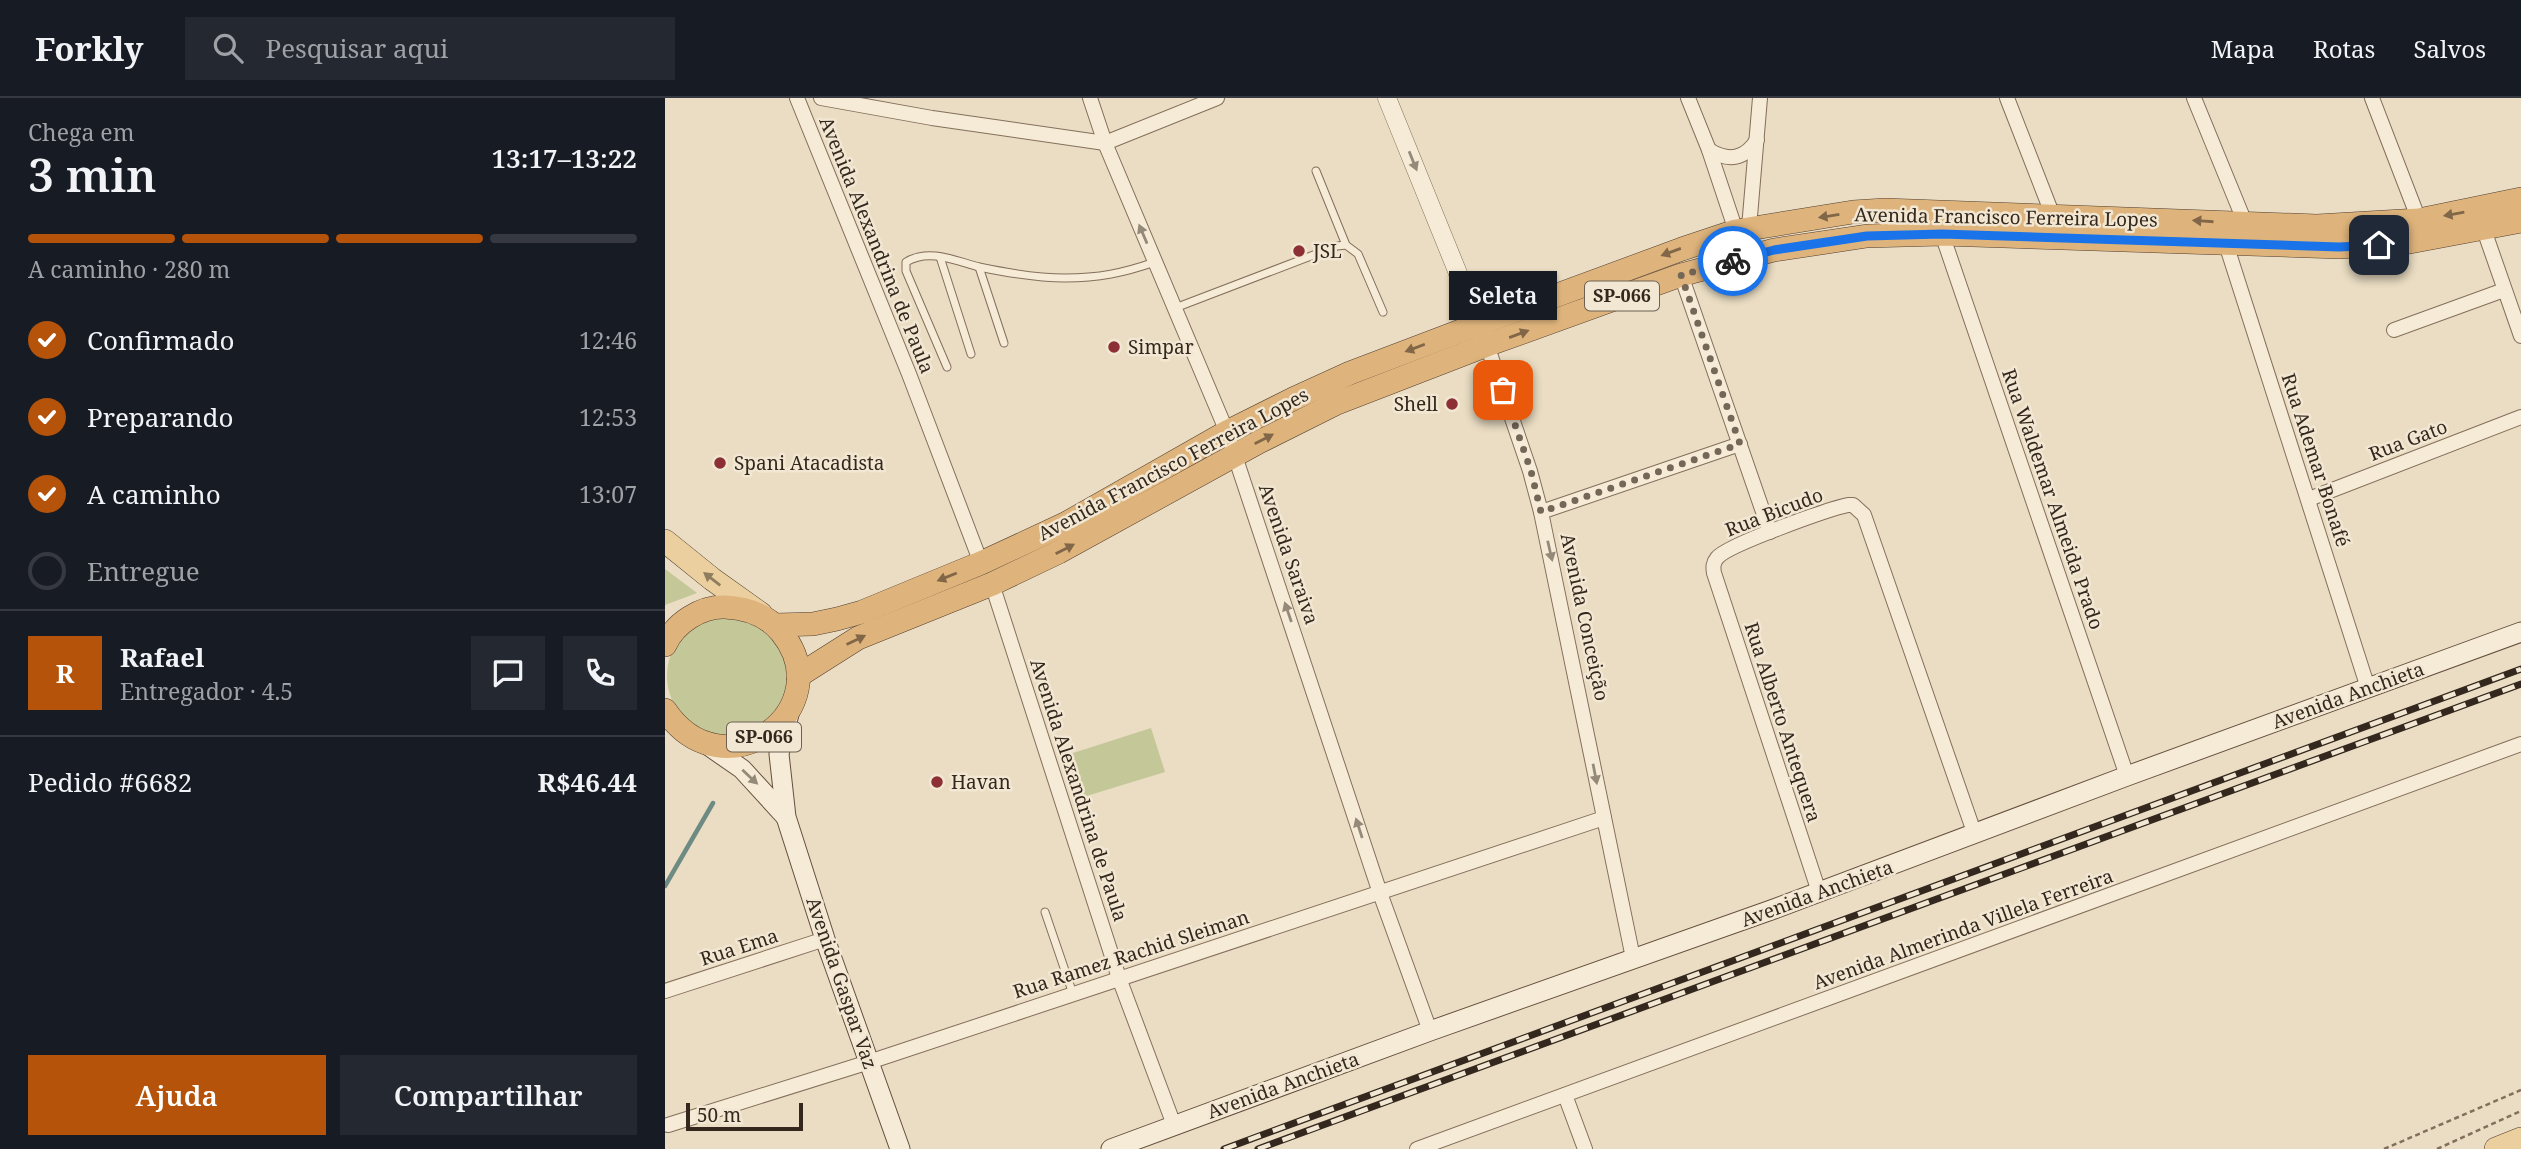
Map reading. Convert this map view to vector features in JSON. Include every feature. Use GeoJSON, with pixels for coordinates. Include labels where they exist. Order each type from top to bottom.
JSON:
{"type":"FeatureCollection","features":[{"type":"Feature","properties":{"kind":"highway","name":"Avenida Francisco Ferreira Lopes"},"geometry":{"type":"LineString","coordinates":[[798,676],[858,638],[992,584],[1104,529],[1235,455],[1337,403],[1483,334],[1682,248],[1743,230],[1853,212],[1885,210],[2317,226],[2419,220],[2521,200]]}},
{"type":"Feature","properties":{"kind":"highway","name":"Avenida Francisco Ferreira Lopes"},"geometry":{"type":"LineString","coordinates":[[666,638],[682,623],[700,612],[720,607],[741,608],[768,620],[813,624],[862,612],[981,563],[1065,524],[1227,432],[1350,373],[1774,250],[1867,236],[1942,234],[2339,247],[2399,244],[2521,221]]}},
{"type":"Feature","properties":{"kind":"highway"},"geometry":{"type":"LineString","coordinates":[[1681,275],[1741,244],[1743,230]]}},
{"type":"Feature","properties":{"kind":"highway","name":"SP-066"},"geometry":{"type":"LineString","coordinates":[[665,740],[701,742],[726,747],[754,741],[778,726],[790,710],[796,694],[798,676],[795,657],[787,640],[768,620]]}},
{"type":"Feature","properties":{"kind":"highway"},"geometry":{"type":"LineString","coordinates":[[665,710],[678,727],[701,742]]}},
{"type":"Feature","properties":{"kind":"main road"},"geometry":{"type":"LineString","coordinates":[[665,541],[768,620]]}},
{"type":"Feature","properties":{"kind":"main road","name":"Avenida Anchieta"},"geometry":{"type":"LineString","coordinates":[[1111,1149],[1975,835],[2127,776],[2521,632]]}},
{"type":"Feature","properties":{"kind":"main road"},"geometry":{"type":"LineString","coordinates":[[786,817],[779,754],[790,710]]}},
{"type":"Feature","properties":{"kind":"main road"},"geometry":{"type":"LineString","coordinates":[[701,742],[742,769],[786,817]]}},
{"type":"Feature","properties":{"kind":"main road","name":"Avenida Gaspar Vaz"},"geometry":{"type":"LineString","coordinates":[[786,817],[825,939],[900,1149]]}},
{"type":"Feature","properties":{"kind":"main road"},"geometry":{"type":"LineString","coordinates":[[2496,1149],[2521,1139]]}},
{"type":"Feature","properties":{"kind":"street","name":"Avenida Alexandrina de Paula"},"geometry":{"type":"LineString","coordinates":[[797,98],[909,374],[981,563]]}},
{"type":"Feature","properties":{"kind":"street"},"geometry":{"type":"LineString","coordinates":[[821,98],[932,118],[1105,143],[1217,98]]}},
{"type":"Feature","properties":{"kind":"street","name":"Avenida Saraiva"},"geometry":{"type":"LineString","coordinates":[[1090,98],[1105,143],[1227,432],[1380,893],[1430,1031]]}},
{"type":"Feature","properties":{"kind":"street","name":"Avenida Conceição"},"geometry":{"type":"LineString","coordinates":[[1387,98],[1483,334],[1531,471],[1633,958]]}},
{"type":"Feature","properties":{"kind":"street"},"geometry":{"type":"LineString","coordinates":[[1688,98],[1743,230]]}},
{"type":"Feature","properties":{"kind":"street"},"geometry":{"type":"LineString","coordinates":[[1743,230],[1757,140],[1760,98]]}},
{"type":"Feature","properties":{"kind":"street"},"geometry":{"type":"LineString","coordinates":[[2007,98],[2053,216]]}},
{"type":"Feature","properties":{"kind":"street"},"geometry":{"type":"LineString","coordinates":[[2194,98],[2246,225]]}},
{"type":"Feature","properties":{"kind":"street"},"geometry":{"type":"LineString","coordinates":[[2372,98],[2419,220]]}},
{"type":"Feature","properties":{"kind":"street"},"geometry":{"type":"LineString","coordinates":[[1709,150],[1721,157],[1739,157],[1757,140]]}},
{"type":"Feature","properties":{"kind":"street"},"geometry":{"type":"LineString","coordinates":[[2484,230],[2521,336]]}},
{"type":"Feature","properties":{"kind":"street","name":"Rua Waldemar Almeida Prado"},"geometry":{"type":"LineString","coordinates":[[1942,234],[2127,776]]}},
{"type":"Feature","properties":{"kind":"street","name":"Rua Ademar Bonafé"},"geometry":{"type":"LineString","coordinates":[[2226,244],[2368,688]]}},
{"type":"Feature","properties":{"kind":"street"},"geometry":{"type":"LineString","coordinates":[[1681,275],[1770,532]]}},
{"type":"Feature","properties":{"kind":"street"},"geometry":{"type":"LineString","coordinates":[[2394,330],[2504,290]]}},
{"type":"Feature","properties":{"kind":"street","name":"Rua Gato"},"geometry":{"type":"LineString","coordinates":[[2309,499],[2521,417]]}},
{"type":"Feature","properties":{"kind":"street"},"geometry":{"type":"LineString","coordinates":[[1541,512],[1740,444]]}},
{"type":"Feature","properties":{"kind":"street","name":"Rua Bicudo"},"geometry":{"type":"LineString","coordinates":[[1714,563],[1728,549],[1853,505],[1864,515],[1975,835]]}},
{"type":"Feature","properties":{"kind":"street","name":"Rua Alberto Antequera"},"geometry":{"type":"LineString","coordinates":[[1714,563],[1716,582],[1819,892]]}},
{"type":"Feature","properties":{"kind":"street","name":"Avenida Alexandrina de Paula"},"geometry":{"type":"LineString","coordinates":[[992,584],[1119,978],[1174,1125]]}},
{"type":"Feature","properties":{"kind":"street","name":"Avenida Almerinda Villela Ferreira"},"geometry":{"type":"LineString","coordinates":[[1417,1149],[2521,744]]}},
{"type":"Feature","properties":{"kind":"street","name":"Rua Ramez Rachid Sleiman"},"geometry":{"type":"LineString","coordinates":[[668,1125],[869,1062],[1604,818]]}},
{"type":"Feature","properties":{"kind":"street","name":"Rua Ema"},"geometry":{"type":"LineString","coordinates":[[665,991],[825,939]]}},
{"type":"Feature","properties":{"kind":"street"},"geometry":{"type":"LineString","coordinates":[[1565,1096],[1585,1149]]}},
{"type":"Feature","properties":{"kind":"lane"},"geometry":{"type":"LineString","coordinates":[[1316,171],[1346,245]]}},
{"type":"Feature","properties":{"kind":"lane"},"geometry":{"type":"LineString","coordinates":[[1175,309],[1337,246],[1346,245],[1358,254],[1383,312]]}},
{"type":"Feature","properties":{"kind":"lane"},"geometry":{"type":"LineString","coordinates":[[947,367],[906,271],[906,261],[913,257],[957,259],[979,267],[1062,278],[1118,274],[1155,262]]}},
{"type":"Feature","properties":{"kind":"lane"},"geometry":{"type":"LineString","coordinates":[[940,257],[971,354]]}},
{"type":"Feature","properties":{"kind":"lane"},"geometry":{"type":"LineString","coordinates":[[979,267],[1004,342]]}},
{"type":"Feature","properties":{"kind":"lane"},"geometry":{"type":"LineString","coordinates":[[1045,912],[1073,994]]}},
{"type":"Feature","properties":{"kind":"path"},"geometry":{"type":"LineString","coordinates":[[2383,1149],[2521,1090]]}},
{"type":"Feature","properties":{"kind":"path"},"geometry":{"type":"LineString","coordinates":[[2437,1149],[2521,1111]]}},
{"type":"Feature","properties":{"kind":"green space"},"geometry":{"type":"Polygon","coordinates":[[[665,569],[697,593],[665,605],[665,569]]]}},
{"type":"Feature","properties":{"kind":"green space"},"geometry":{"type":"Polygon","coordinates":[[[727,616],[750,621],[769,634],[782,653],[787,676],[782,699],[769,718],[750,731],[727,736],[704,731],[685,718],[672,699],[667,676],[672,653],[685,634],[704,621],[727,616]]]}},
{"type":"Feature","properties":{"kind":"green space"},"geometry":{"type":"Polygon","coordinates":[[[1151,728],[1165,772],[1080,798],[1067,755],[1151,728]]]}},
{"type":"Feature","properties":{"kind":"waterway"},"geometry":{"type":"LineString","coordinates":[[665,886],[713,803]]}},
{"type":"Feature","properties":{"kind":"railway"},"geometry":{"type":"LineString","coordinates":[[1224,1149],[2521,669]]}},
{"type":"Feature","properties":{"kind":"railway"},"geometry":{"type":"LineString","coordinates":[[1258,1149],[2521,684]]}},
{"type":"Feature","properties":{"kind":"way so far"},"geometry":{"type":"LineString","coordinates":[[1503,390],[1531,471],[1541,512],[1740,444],[1681,275],[1733,261]]}},
{"type":"Feature","properties":{"kind":"place","name":"JSL"},"geometry":{"type":"Point","coordinates":[1299,251]}},
{"type":"Feature","properties":{"kind":"place","name":"Simpar"},"geometry":{"type":"Point","coordinates":[1114,347]}},
{"type":"Feature","properties":{"kind":"place","name":"Seleta"},"geometry":{"type":"Point","coordinates":[1503,390]}},
{"type":"Feature","properties":{"kind":"place","name":"Shell"},"geometry":{"type":"Point","coordinates":[1452,404]}},
{"type":"Feature","properties":{"kind":"place","name":"Spani Atacadista"},"geometry":{"type":"Point","coordinates":[720,463]}},
{"type":"Feature","properties":{"kind":"place","name":"Havan"},"geometry":{"type":"Point","coordinates":[937,782]}},
{"type":"Feature","properties":{"kind":"route"},"geometry":{"type":"LineString","coordinates":[[1733,261],[1824,241],[1867,236],[1942,234],[2339,247],[2379,245]]}}]}
